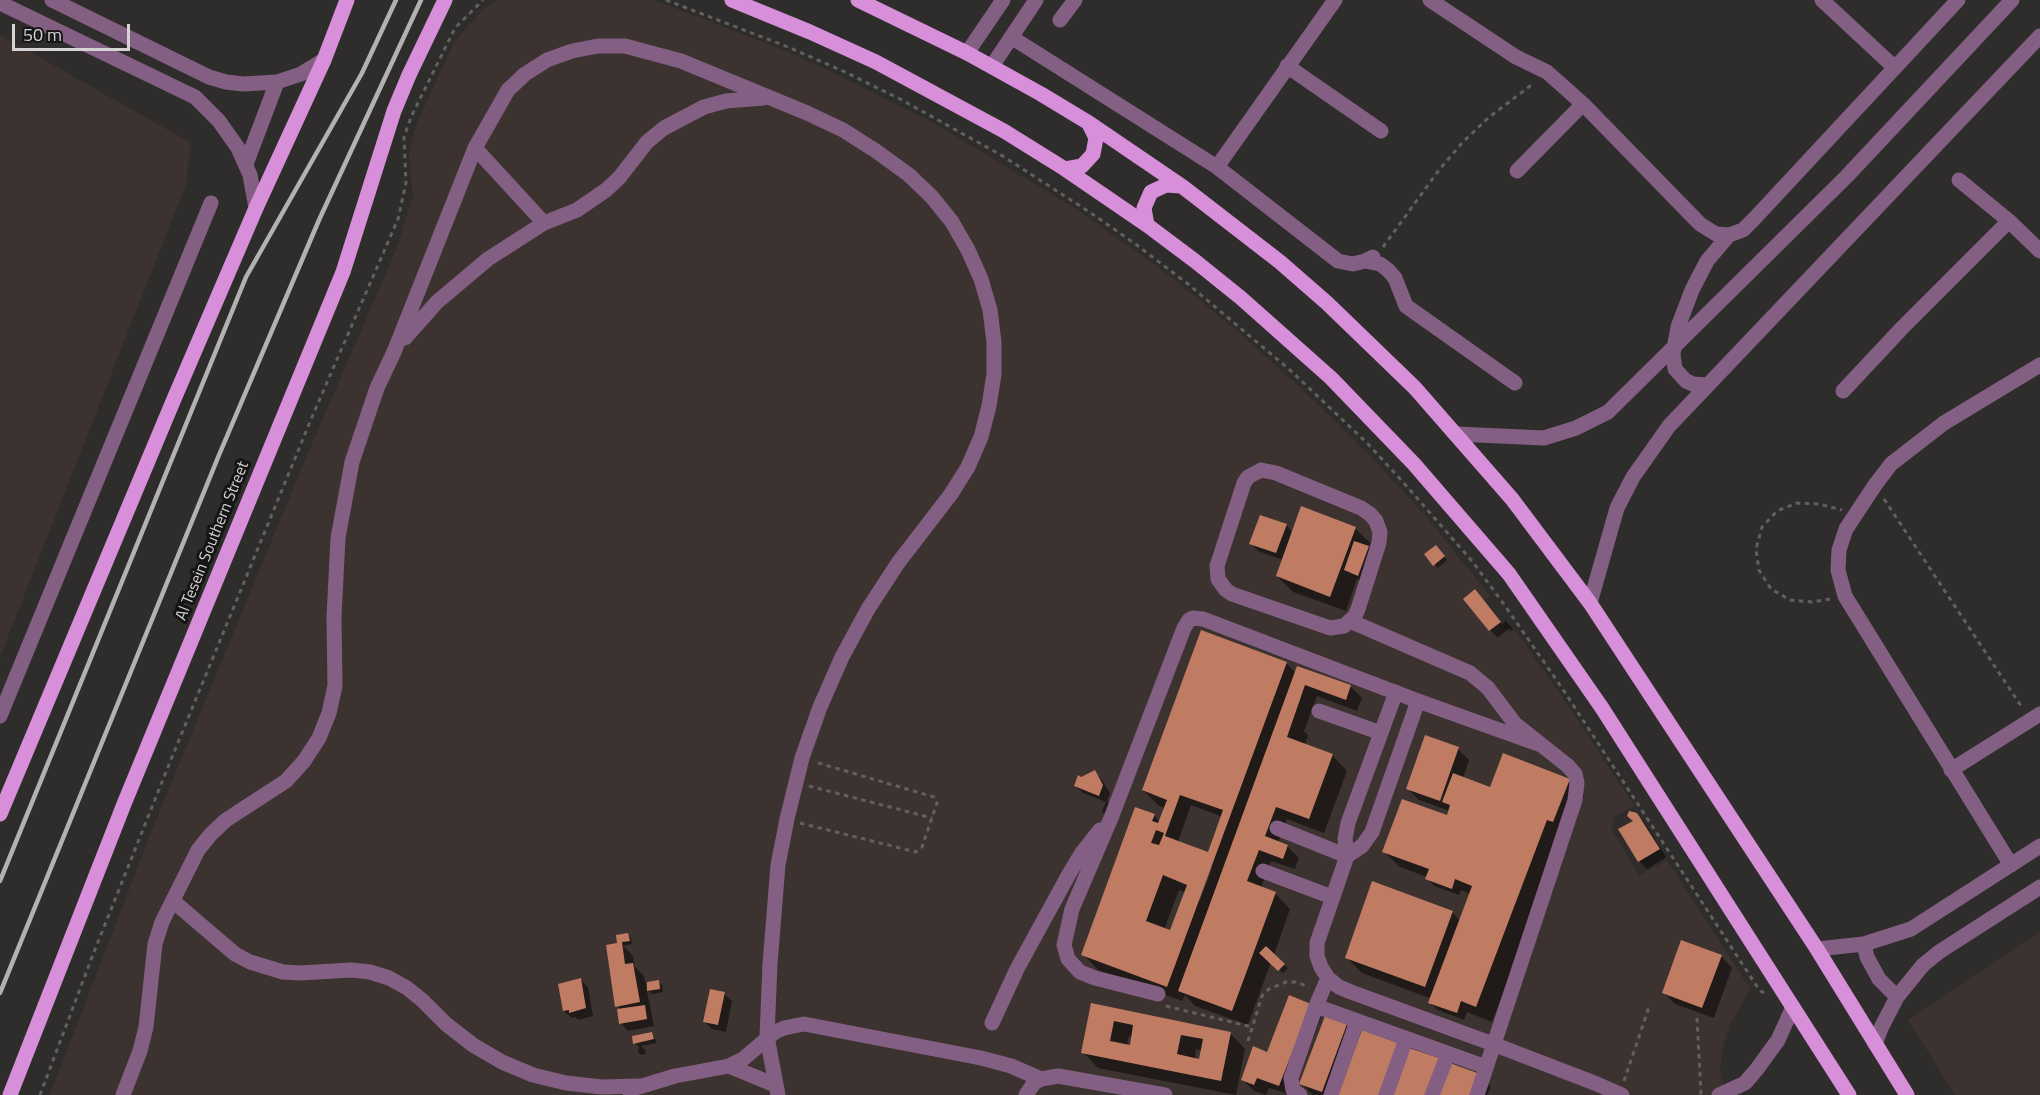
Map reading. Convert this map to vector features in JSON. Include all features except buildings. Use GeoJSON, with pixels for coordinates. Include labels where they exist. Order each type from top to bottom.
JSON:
{"type":"FeatureCollection","features":[{"type":"Feature","properties":{"kind":"main road"},"geometry":{"type":"LineString","coordinates":[[0,814],[256,208],[324,60],[347,0]]}},
{"type":"Feature","properties":{"kind":"main road","name":"Al Tesein Southern Street"},"geometry":{"type":"LineString","coordinates":[[10,1095],[124,804],[343,272],[394,111],[445,0]]}},
{"type":"Feature","properties":{"kind":"main road"},"geometry":{"type":"LineString","coordinates":[[732,0],[876,62],[1004,130],[1147,225],[1241,298],[1330,378],[1414,464],[1509,574],[1602,708],[1849,1095]]}},
{"type":"Feature","properties":{"kind":"main road"},"geometry":{"type":"LineString","coordinates":[[858,0],[992,66],[1089,123],[1183,187],[1264,249],[1327,303],[1415,388],[1512,499],[1590,603],[1817,949],[1907,1095]]}},
{"type":"Feature","properties":{"kind":"main road"},"geometry":{"type":"LineString","coordinates":[[1065,169],[1082,166],[1093,154],[1096,138],[1089,123]]}},
{"type":"Feature","properties":{"kind":"main road"},"geometry":{"type":"LineString","coordinates":[[1147,225],[1144,208],[1151,192],[1166,184],[1183,187]]}},
{"type":"Feature","properties":{"kind":"street"},"geometry":{"type":"LineString","coordinates":[[52,0],[209,77],[243,84],[277,82],[301,74],[324,60]]}},
{"type":"Feature","properties":{"kind":"street"},"geometry":{"type":"LineString","coordinates":[[967,52],[1003,0]]}},
{"type":"Feature","properties":{"kind":"street"},"geometry":{"type":"LineString","coordinates":[[992,66],[1036,0]]}},
{"type":"Feature","properties":{"kind":"street"},"geometry":{"type":"LineString","coordinates":[[1060,20],[1075,0]]}},
{"type":"Feature","properties":{"kind":"street"},"geometry":{"type":"LineString","coordinates":[[1217,167],[1335,0]]}},
{"type":"Feature","properties":{"kind":"street"},"geometry":{"type":"LineString","coordinates":[[1430,0],[1516,57],[1547,72],[1583,104],[1700,224],[1716,234],[1729,235],[1743,230],[1754,219],[1958,0]]}},
{"type":"Feature","properties":{"kind":"street"},"geometry":{"type":"LineString","coordinates":[[1822,0],[1894,67]]}},
{"type":"Feature","properties":{"kind":"street"},"geometry":{"type":"LineString","coordinates":[[1456,434],[1544,438],[1576,429],[1608,412],[1847,176],[2012,0]]}},
{"type":"Feature","properties":{"kind":"street"},"geometry":{"type":"LineString","coordinates":[[0,3],[195,97],[224,127],[246,164],[256,208]]}},
{"type":"Feature","properties":{"kind":"street"},"geometry":{"type":"LineString","coordinates":[[1590,603],[1617,508],[1633,477],[1669,426],[2040,36]]}},
{"type":"Feature","properties":{"kind":"street"},"geometry":{"type":"LineString","coordinates":[[1011,37],[1217,167],[1338,261],[1353,264],[1369,259],[1380,264],[1395,279],[1406,306],[1515,383]]}},
{"type":"Feature","properties":{"kind":"street"},"geometry":{"type":"LineString","coordinates":[[123,1095],[132,1075],[146,1027],[155,944],[198,850],[226,820],[286,781],[304,761],[319,738],[330,713],[335,686],[334,578],[344,500],[364,424],[475,148],[508,90],[525,74],[547,60],[572,51],[598,46],[625,46],[681,61],[807,113],[860,141],[909,175],[932,197],[952,222],[981,279],[990,310],[994,342],[994,374],[981,437],[968,467],[951,494],[898,563],[868,609],[837,667],[820,707],[795,783],[778,865],[767,1004],[767,1037],[777,1090]]}},
{"type":"Feature","properties":{"kind":"street"},"geometry":{"type":"LineString","coordinates":[[1287,66],[1381,131]]}},
{"type":"Feature","properties":{"kind":"street"},"geometry":{"type":"LineString","coordinates":[[246,164],[277,82]]}},
{"type":"Feature","properties":{"kind":"street"},"geometry":{"type":"LineString","coordinates":[[394,352],[437,302],[462,279],[488,259],[544,223],[577,210],[599,195],[619,178],[647,142],[664,128],[704,107],[748,98],[771,98]]}},
{"type":"Feature","properties":{"kind":"street"},"geometry":{"type":"LineString","coordinates":[[1517,171],[1583,104]]}},
{"type":"Feature","properties":{"kind":"street"},"geometry":{"type":"LineString","coordinates":[[475,148],[544,223]]}},
{"type":"Feature","properties":{"kind":"street"},"geometry":{"type":"LineString","coordinates":[[1959,180],[2009,221],[2040,251]]}},
{"type":"Feature","properties":{"kind":"street"},"geometry":{"type":"LineString","coordinates":[[0,716],[211,203]]}},
{"type":"Feature","properties":{"kind":"street"},"geometry":{"type":"LineString","coordinates":[[1843,391],[2009,221]]}},
{"type":"Feature","properties":{"kind":"street"},"geometry":{"type":"LineString","coordinates":[[1708,385],[1693,384],[1680,376],[1673,362],[1674,347],[1681,318],[1692,290],[1707,261],[1729,235]]}},
{"type":"Feature","properties":{"kind":"street"},"geometry":{"type":"LineString","coordinates":[[2011,865],[1845,596],[1838,570],[1839,550],[1846,529],[1855,514],[1892,464],[1944,423],[2040,364]]}},
{"type":"Feature","properties":{"kind":"street"},"geometry":{"type":"LineString","coordinates":[[1261,470],[1276,473],[1361,508],[1376,521],[1380,532],[1379,543],[1358,609],[1350,621],[1344,626],[1330,628],[1232,594],[1221,585],[1216,566],[1244,483],[1254,473],[1261,470]]}},
{"type":"Feature","properties":{"kind":"street"},"geometry":{"type":"LineString","coordinates":[[1158,994],[1087,976],[1073,966],[1065,952],[1065,932],[1072,909],[1111,818],[1184,628],[1193,618],[1203,619],[1396,693],[1541,745]]}},
{"type":"Feature","properties":{"kind":"street"},"geometry":{"type":"LineString","coordinates":[[1350,621],[1470,673],[1488,688],[1515,724],[1575,774],[1578,792],[1477,1095]]}},
{"type":"Feature","properties":{"kind":"street"},"geometry":{"type":"LineString","coordinates":[[1300,1095],[1293,1090],[1291,1078],[1322,992],[1317,943],[1347,856],[1345,839],[1348,823],[1396,693]]}},
{"type":"Feature","properties":{"kind":"street"},"geometry":{"type":"LineString","coordinates":[[1347,856],[1362,846],[1372,832],[1418,701]]}},
{"type":"Feature","properties":{"kind":"street"},"geometry":{"type":"LineString","coordinates":[[1319,711],[1381,733]]}},
{"type":"Feature","properties":{"kind":"street"},"geometry":{"type":"LineString","coordinates":[[1951,770],[2035,717]]}},
{"type":"Feature","properties":{"kind":"street"},"geometry":{"type":"LineString","coordinates":[[992,1023],[1017,969],[1069,874],[1088,845],[1111,818]]}},
{"type":"Feature","properties":{"kind":"street"},"geometry":{"type":"LineString","coordinates":[[1277,828],[1347,856]]}},
{"type":"Feature","properties":{"kind":"street"},"geometry":{"type":"LineString","coordinates":[[1817,949],[1864,944],[1896,935],[1918,925],[2040,846]]}},
{"type":"Feature","properties":{"kind":"street"},"geometry":{"type":"LineString","coordinates":[[1263,871],[1332,897]]}},
{"type":"Feature","properties":{"kind":"street"},"geometry":{"type":"LineString","coordinates":[[1875,1044],[1897,997],[1909,980],[1939,952],[2040,887]]}},
{"type":"Feature","properties":{"kind":"street"},"geometry":{"type":"LineString","coordinates":[[173,901],[235,954],[250,962],[283,972],[351,970],[370,972],[389,978],[407,987],[446,1024],[473,1045],[502,1062],[533,1075],[570,1089],[638,1086]]}},
{"type":"Feature","properties":{"kind":"street"},"geometry":{"type":"LineString","coordinates":[[1864,944],[1867,957],[1876,974],[1887,989],[1897,997]]}},
{"type":"Feature","properties":{"kind":"street"},"geometry":{"type":"LineString","coordinates":[[1322,992],[1339,987],[1598,1083],[1620,1094]]}},
{"type":"Feature","properties":{"kind":"street"},"geometry":{"type":"LineString","coordinates":[[1322,992],[1357,1021],[1486,1067]]}},
{"type":"Feature","properties":{"kind":"street"},"geometry":{"type":"LineString","coordinates":[[1719,1095],[1746,1089],[1778,1040],[1793,1007]]}},
{"type":"Feature","properties":{"kind":"street"},"geometry":{"type":"LineString","coordinates":[[1331,1095],[1357,1021]]}},
{"type":"Feature","properties":{"kind":"street"},"geometry":{"type":"LineString","coordinates":[[615,1095],[675,1076],[729,1066],[743,1059],[767,1037],[784,1028],[804,1024],[981,1058],[1011,1066],[1041,1079]]}},
{"type":"Feature","properties":{"kind":"street"},"geometry":{"type":"LineString","coordinates":[[1386,1095],[1406,1039]]}},
{"type":"Feature","properties":{"kind":"street"},"geometry":{"type":"LineString","coordinates":[[1432,1095],[1448,1054]]}},
{"type":"Feature","properties":{"kind":"street"},"geometry":{"type":"LineString","coordinates":[[729,1066],[777,1090]]}},
{"type":"Feature","properties":{"kind":"street"},"geometry":{"type":"LineString","coordinates":[[1026,1095],[1034,1083],[1041,1079],[1058,1076],[1165,1095]]}},
{"type":"Feature","properties":{"kind":"path"},"geometry":{"type":"LineString","coordinates":[[40,1095],[170,762],[312,417],[398,219],[405,195],[406,171],[403,148],[411,117],[454,28],[483,0]]}},
{"type":"Feature","properties":{"kind":"path"},"geometry":{"type":"LineString","coordinates":[[666,0],[788,47],[845,72],[900,99],[1000,155],[1046,183],[1134,243],[1188,284],[1290,370],[1367,443],[1472,561],[1539,653],[1758,988],[1767,993],[1779,986]]}},
{"type":"Feature","properties":{"kind":"path"},"geometry":{"type":"LineString","coordinates":[[1369,259],[1384,246],[1439,170],[1462,143],[1488,118],[1547,72]]}},
{"type":"Feature","properties":{"kind":"path"},"geometry":{"type":"LineString","coordinates":[[1875,485],[2035,717]]}},
{"type":"Feature","properties":{"kind":"path"},"geometry":{"type":"LineString","coordinates":[[1845,596],[1812,602],[1790,600],[1771,589],[1759,570],[1756,549],[1762,528],[1777,511],[1797,503],[1819,504],[1855,514]]}},
{"type":"Feature","properties":{"kind":"path"},"geometry":{"type":"LineString","coordinates":[[786,819],[914,852],[922,848],[937,803],[934,797],[802,758]]}},
{"type":"Feature","properties":{"kind":"path"},"geometry":{"type":"LineString","coordinates":[[795,783],[932,818]]}},
{"type":"Feature","properties":{"kind":"path"},"geometry":{"type":"LineString","coordinates":[[1248,1041],[1262,996],[1277,984],[1296,982],[1322,992]]}},
{"type":"Feature","properties":{"kind":"path"},"geometry":{"type":"LineString","coordinates":[[1158,994],[1165,996],[1163,1005],[1252,1027]]}},
{"type":"Feature","properties":{"kind":"path"},"geometry":{"type":"LineString","coordinates":[[1620,1094],[1650,1004]]}},
{"type":"Feature","properties":{"kind":"path"},"geometry":{"type":"LineString","coordinates":[[1697,1018],[1701,1095]]}},
{"type":"Feature","properties":{"kind":"shaded area"},"geometry":{"type":"Polygon","coordinates":[[[498,0],[654,0],[824,68],[932,122],[1076,209],[1166,273],[1242,335],[1372,458],[1429,520],[1490,596],[1484,601],[1475,589],[1464,599],[1489,631],[1501,622],[1510,633],[1515,630],[1634,806],[1614,817],[1612,830],[1639,876],[1667,860],[1750,989],[1729,1026],[1722,1050],[1720,1070],[1726,1095],[50,1095],[154,825],[305,460],[397,248],[413,197],[409,153],[417,123],[455,41],[484,9],[498,0]]]}},
{"type":"Feature","properties":{"kind":"shaded area"},"geometry":{"type":"Polygon","coordinates":[[[0,35],[191,143],[186,184],[0,657],[0,35]]]}},
{"type":"Feature","properties":{"kind":"shaded area"},"geometry":{"type":"Polygon","coordinates":[[[2040,932],[2040,1095],[1955,1095],[1908,1020],[2040,932]]]}},
{"type":"Feature","properties":{"kind":"railway"},"geometry":{"type":"LineString","coordinates":[[0,881],[246,277],[362,73],[396,0]]}},
{"type":"Feature","properties":{"kind":"railway"},"geometry":{"type":"LineString","coordinates":[[0,993],[219,455],[319,220],[421,0]]}}]}
